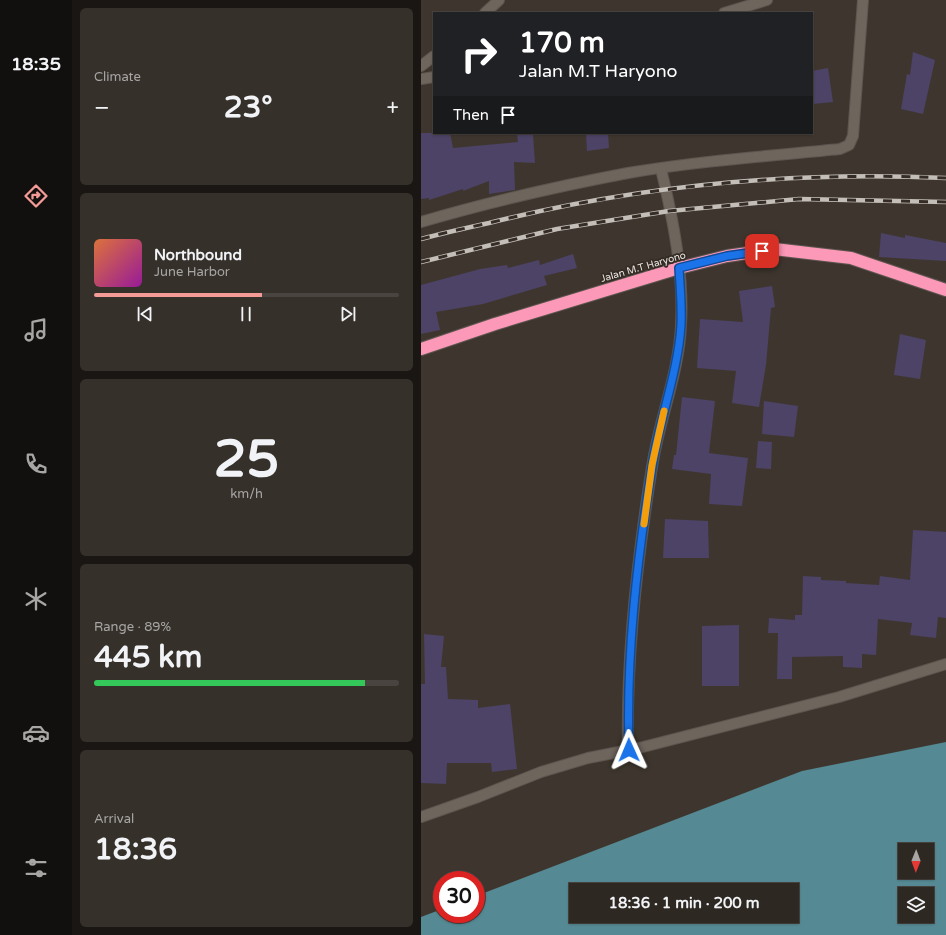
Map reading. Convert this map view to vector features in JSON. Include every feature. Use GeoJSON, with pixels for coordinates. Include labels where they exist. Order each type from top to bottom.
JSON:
{"type":"FeatureCollection","features":[{"type":"Feature","properties":{"kind":"highway","name":"Jalan M.T Haryono"},"geometry":{"type":"LineString","coordinates":[[421,349],[495,324],[679,268],[727,256],[774,249],[851,258],[946,290]]}},
{"type":"Feature","properties":{"kind":"street"},"geometry":{"type":"LineString","coordinates":[[486,12],[499,0]]}},
{"type":"Feature","properties":{"kind":"street"},"geometry":{"type":"LineString","coordinates":[[730,8],[767,0]]}},
{"type":"Feature","properties":{"kind":"street"},"geometry":{"type":"LineString","coordinates":[[421,222],[472,207],[629,173],[724,160],[840,149],[849,145],[853,136],[863,0]]}},
{"type":"Feature","properties":{"kind":"street"},"geometry":{"type":"LineString","coordinates":[[421,66],[433,57]]}},
{"type":"Feature","properties":{"kind":"street"},"geometry":{"type":"LineString","coordinates":[[421,79],[433,77]]}},
{"type":"Feature","properties":{"kind":"street"},"geometry":{"type":"LineString","coordinates":[[629,750],[627,695],[639,558],[652,465],[675,365],[681,325],[679,268],[661,169]]}},
{"type":"Feature","properties":{"kind":"street"},"geometry":{"type":"LineString","coordinates":[[421,817],[478,797],[541,772],[588,758],[629,750],[839,697],[946,664]]}},
{"type":"Feature","properties":{"kind":"water"},"geometry":{"type":"Polygon","coordinates":[[[946,742],[946,935],[421,935],[421,917],[433,912],[433,923],[485,923],[485,893],[802,771],[946,742]]]}},
{"type":"Feature","properties":{"kind":"building"},"geometry":{"type":"Polygon","coordinates":[[[913,52],[935,60],[923,114],[901,109],[907,74],[910,75],[913,52]]]}},
{"type":"Feature","properties":{"kind":"building"},"geometry":{"type":"Polygon","coordinates":[[[828,68],[833,102],[813,104],[813,71],[828,68]]]}},
{"type":"Feature","properties":{"kind":"building"},"geometry":{"type":"Polygon","coordinates":[[[421,133],[450,134],[453,148],[518,142],[517,134],[533,135],[535,163],[514,162],[515,190],[489,194],[489,181],[463,191],[463,189],[429,200],[429,198],[421,199],[421,133]]]}},
{"type":"Feature","properties":{"kind":"building"},"geometry":{"type":"Polygon","coordinates":[[[586,134],[608,134],[609,148],[587,151],[586,134]]]}},
{"type":"Feature","properties":{"kind":"building"},"geometry":{"type":"Polygon","coordinates":[[[881,233],[905,238],[905,235],[946,243],[946,261],[879,257],[881,233]]]}},
{"type":"Feature","properties":{"kind":"building"},"geometry":{"type":"Polygon","coordinates":[[[573,254],[577,268],[544,276],[547,285],[483,304],[436,312],[440,330],[421,334],[421,285],[480,269],[507,265],[508,268],[539,260],[540,265],[573,254]]]}},
{"type":"Feature","properties":{"kind":"building"},"geometry":{"type":"Polygon","coordinates":[[[772,286],[775,307],[771,308],[766,365],[759,407],[732,403],[736,371],[697,368],[700,319],[743,322],[739,291],[772,286]]]}},
{"type":"Feature","properties":{"kind":"building"},"geometry":{"type":"Polygon","coordinates":[[[900,334],[926,340],[920,379],[894,375],[900,334]]]}},
{"type":"Feature","properties":{"kind":"building"},"geometry":{"type":"Polygon","coordinates":[[[682,397],[715,401],[709,453],[748,458],[742,506],[709,504],[711,474],[672,469],[674,455],[676,455],[682,397]]]}},
{"type":"Feature","properties":{"kind":"building"},"geometry":{"type":"Polygon","coordinates":[[[764,401],[798,406],[794,437],[762,434],[764,401]]]}},
{"type":"Feature","properties":{"kind":"building"},"geometry":{"type":"Polygon","coordinates":[[[758,441],[772,442],[771,469],[756,468],[758,441]]]}},
{"type":"Feature","properties":{"kind":"building"},"geometry":{"type":"Polygon","coordinates":[[[665,519],[708,521],[709,558],[663,558],[665,519]]]}},
{"type":"Feature","properties":{"kind":"building"},"geometry":{"type":"Polygon","coordinates":[[[913,530],[946,532],[946,618],[938,617],[936,638],[910,635],[912,623],[878,619],[876,655],[862,654],[862,668],[843,667],[843,656],[792,657],[792,679],[777,679],[778,633],[768,633],[769,618],[795,620],[795,615],[802,615],[803,576],[821,577],[821,580],[846,581],[846,583],[879,585],[880,576],[910,580],[913,530]]]}},
{"type":"Feature","properties":{"kind":"building"},"geometry":{"type":"Polygon","coordinates":[[[739,625],[739,686],[702,686],[702,626],[739,625]]]}},
{"type":"Feature","properties":{"kind":"building"},"geometry":{"type":"Polygon","coordinates":[[[424,634],[444,636],[441,667],[446,667],[448,699],[478,700],[478,708],[510,704],[517,769],[492,772],[491,763],[447,763],[446,784],[421,783],[421,684],[425,684],[424,634]]]}},
{"type":"Feature","properties":{"kind":"railway"},"geometry":{"type":"LineString","coordinates":[[421,239],[545,210],[601,199],[716,184],[773,179],[831,177],[889,176],[946,178]]}},
{"type":"Feature","properties":{"kind":"railway"},"geometry":{"type":"LineString","coordinates":[[421,262],[557,229],[669,211],[799,199],[946,202]]}},
{"type":"Feature","properties":{"kind":"slow traffic"},"geometry":{"type":"LineString","coordinates":[[644,524],[652,465],[664,411]]}},
{"type":"Feature","properties":{"kind":"route"},"geometry":{"type":"LineString","coordinates":[[629,750],[627,695],[639,558],[652,465],[675,365],[681,325],[679,268],[727,256],[762,251]]}}]}
